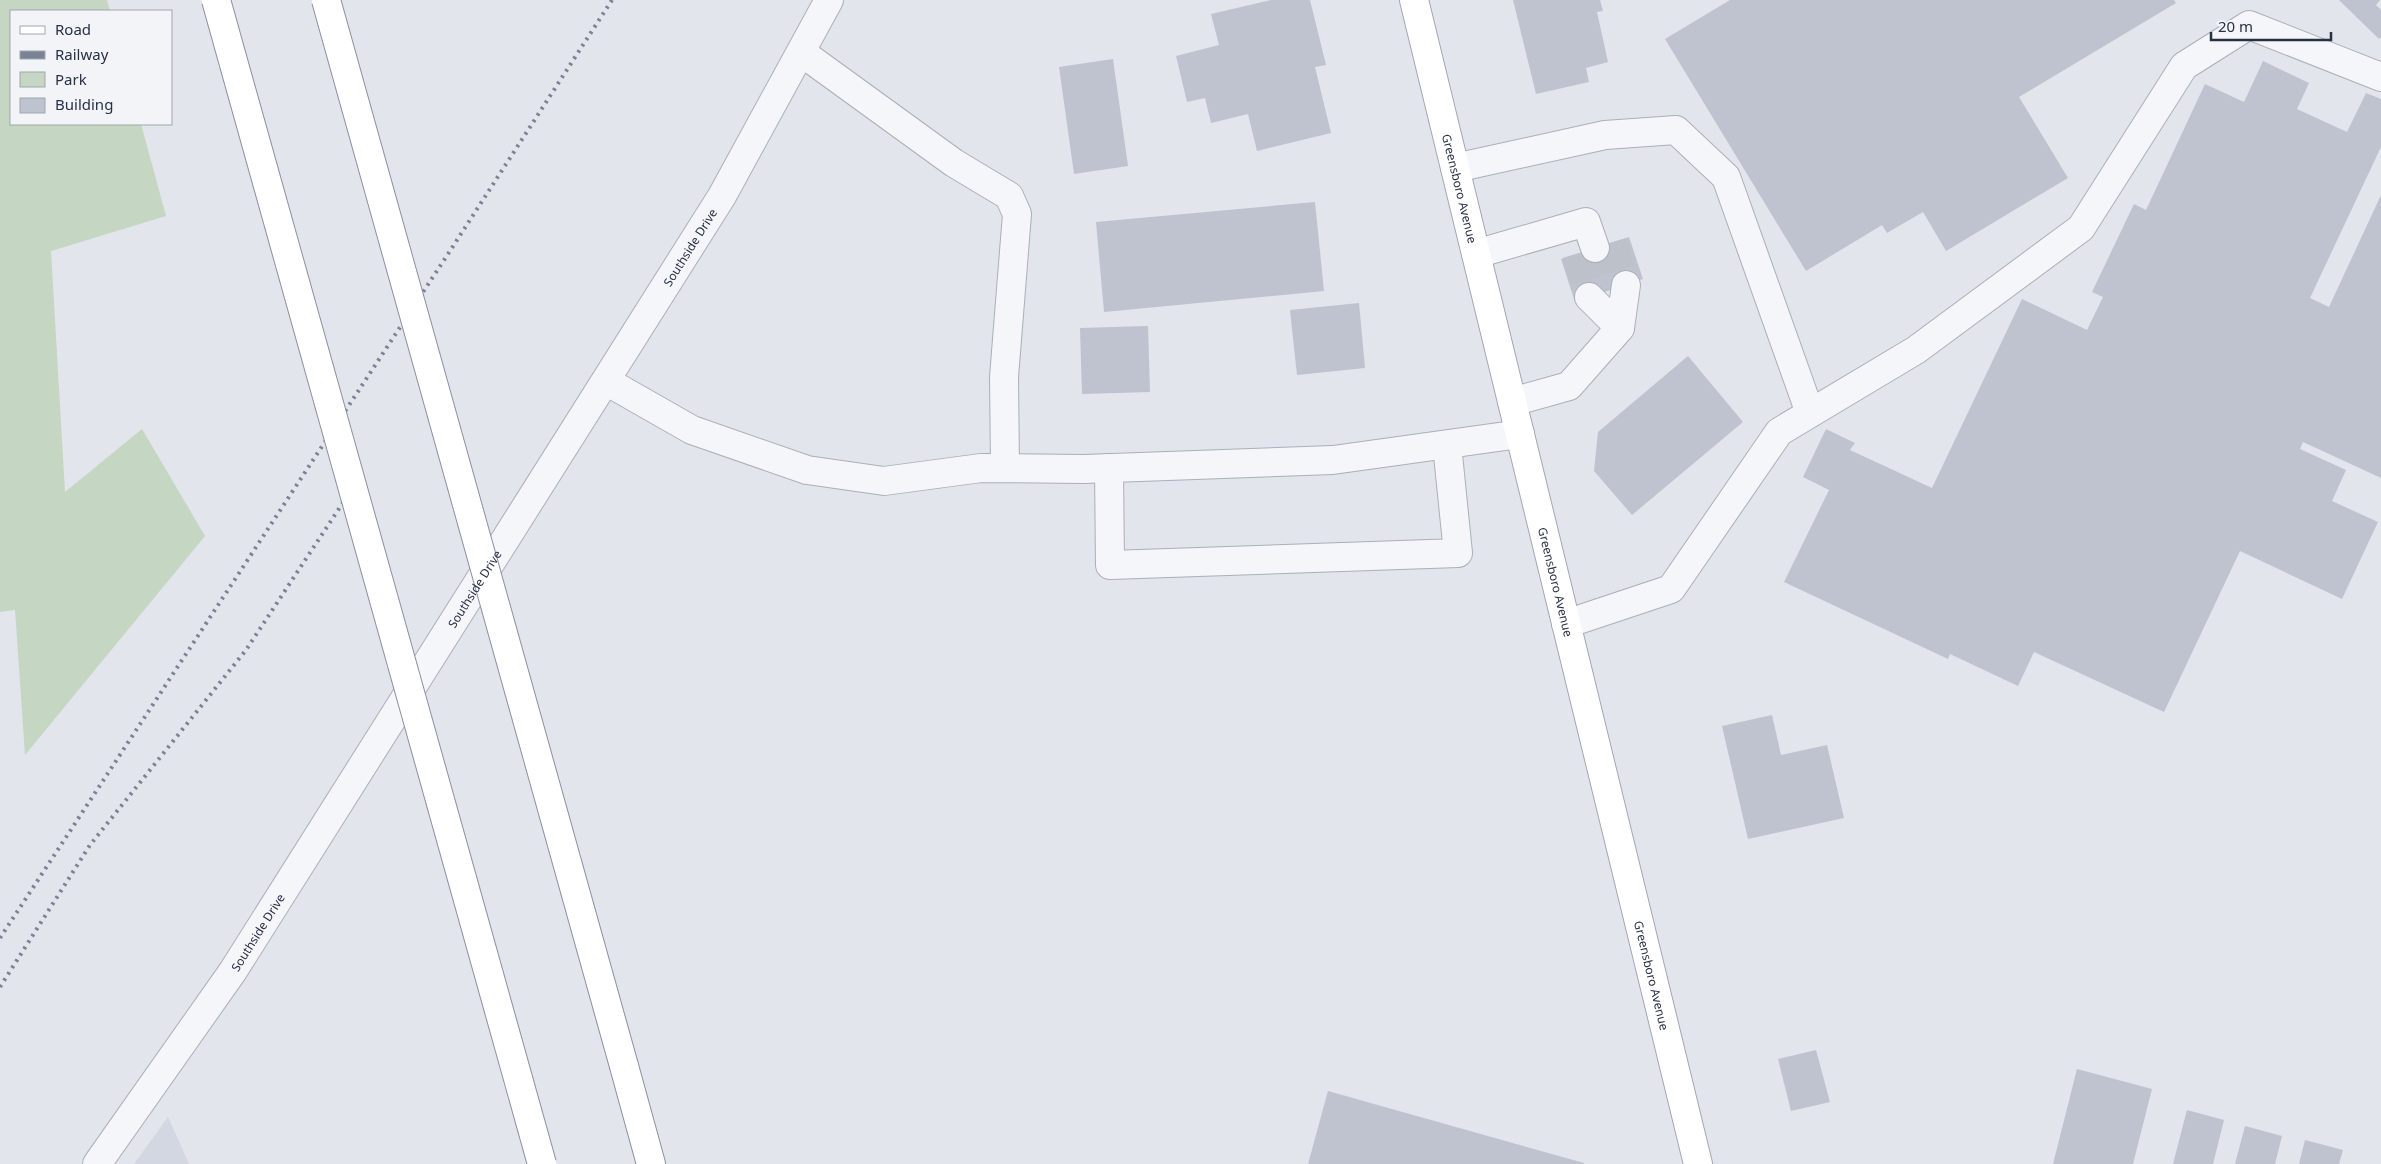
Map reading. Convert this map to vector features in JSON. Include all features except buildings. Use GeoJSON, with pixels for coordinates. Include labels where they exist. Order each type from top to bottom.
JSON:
{"type":"FeatureCollection","features":[{"type":"Feature","properties":{"kind":"main road"},"geometry":{"type":"LineString","coordinates":[[216,0],[542,1164]]}},
{"type":"Feature","properties":{"kind":"main road"},"geometry":{"type":"LineString","coordinates":[[326,0],[651,1164]]}},
{"type":"Feature","properties":{"kind":"main road","name":"Greensboro Avenue"},"geometry":{"type":"LineString","coordinates":[[1414,0],[1698,1164]]}},
{"type":"Feature","properties":{"kind":"street","name":"Southside Drive"},"geometry":{"type":"LineString","coordinates":[[97,1164],[233,971],[722,196],[829,0]]}},
{"type":"Feature","properties":{"kind":"street"},"geometry":{"type":"LineString","coordinates":[[1566,624],[1671,589],[1779,432],[1916,350],[2080,228],[2184,66],[2249,25],[2381,77]]}},
{"type":"Feature","properties":{"kind":"street"},"geometry":{"type":"LineString","coordinates":[[801,52],[954,163],[1009,196],[1017,214],[1004,377],[1005,468]]}},
{"type":"Feature","properties":{"kind":"street"},"geometry":{"type":"LineString","coordinates":[[1455,168],[1605,135],[1676,130],[1726,177],[1810,413]]}},
{"type":"Feature","properties":{"kind":"street"},"geometry":{"type":"LineString","coordinates":[[1476,254],[1586,222],[1594,248]]}},
{"type":"Feature","properties":{"kind":"street"},"geometry":{"type":"LineString","coordinates":[[1512,402],[1568,386],[1620,328],[1607,291]]}},
{"type":"Feature","properties":{"kind":"street"},"geometry":{"type":"LineString","coordinates":[[606,380],[692,430],[807,470],[884,481],[981,468],[1110,468],[1333,460],[1520,434]]}},
{"type":"Feature","properties":{"kind":"street"},"geometry":{"type":"LineString","coordinates":[[1110,468],[1110,565],[1458,554],[1447,445]]}},
{"type":"Feature","properties":{"kind":"shaded area"},"geometry":{"type":"Polygon","coordinates":[[[168,1117],[189,1164],[134,1164],[168,1117]]]}},
{"type":"Feature","properties":{"kind":"green space"},"geometry":{"type":"Polygon","coordinates":[[[0,0],[107,0],[110,10],[10,10],[10,125],[141,125],[166,216],[51,251],[65,492],[142,429],[205,536],[25,755],[15,610],[0,612],[0,0]]]}},
{"type":"Feature","properties":{"kind":"tunnel"},"geometry":{"type":"LineString","coordinates":[[1613,242],[1626,285]]}},
{"type":"Feature","properties":{"kind":"tunnel"},"geometry":{"type":"LineString","coordinates":[[1595,248],[1606,291]]}},
{"type":"Feature","properties":{"kind":"tunnel"},"geometry":{"type":"LineString","coordinates":[[1576,254],[1589,297]]}},
{"type":"Feature","properties":{"kind":"railway"},"geometry":{"type":"LineString","coordinates":[[0,938],[612,0]]}},
{"type":"Feature","properties":{"kind":"railway"},"geometry":{"type":"LineString","coordinates":[[0,987],[90,845],[246,650],[346,498]]}}]}
